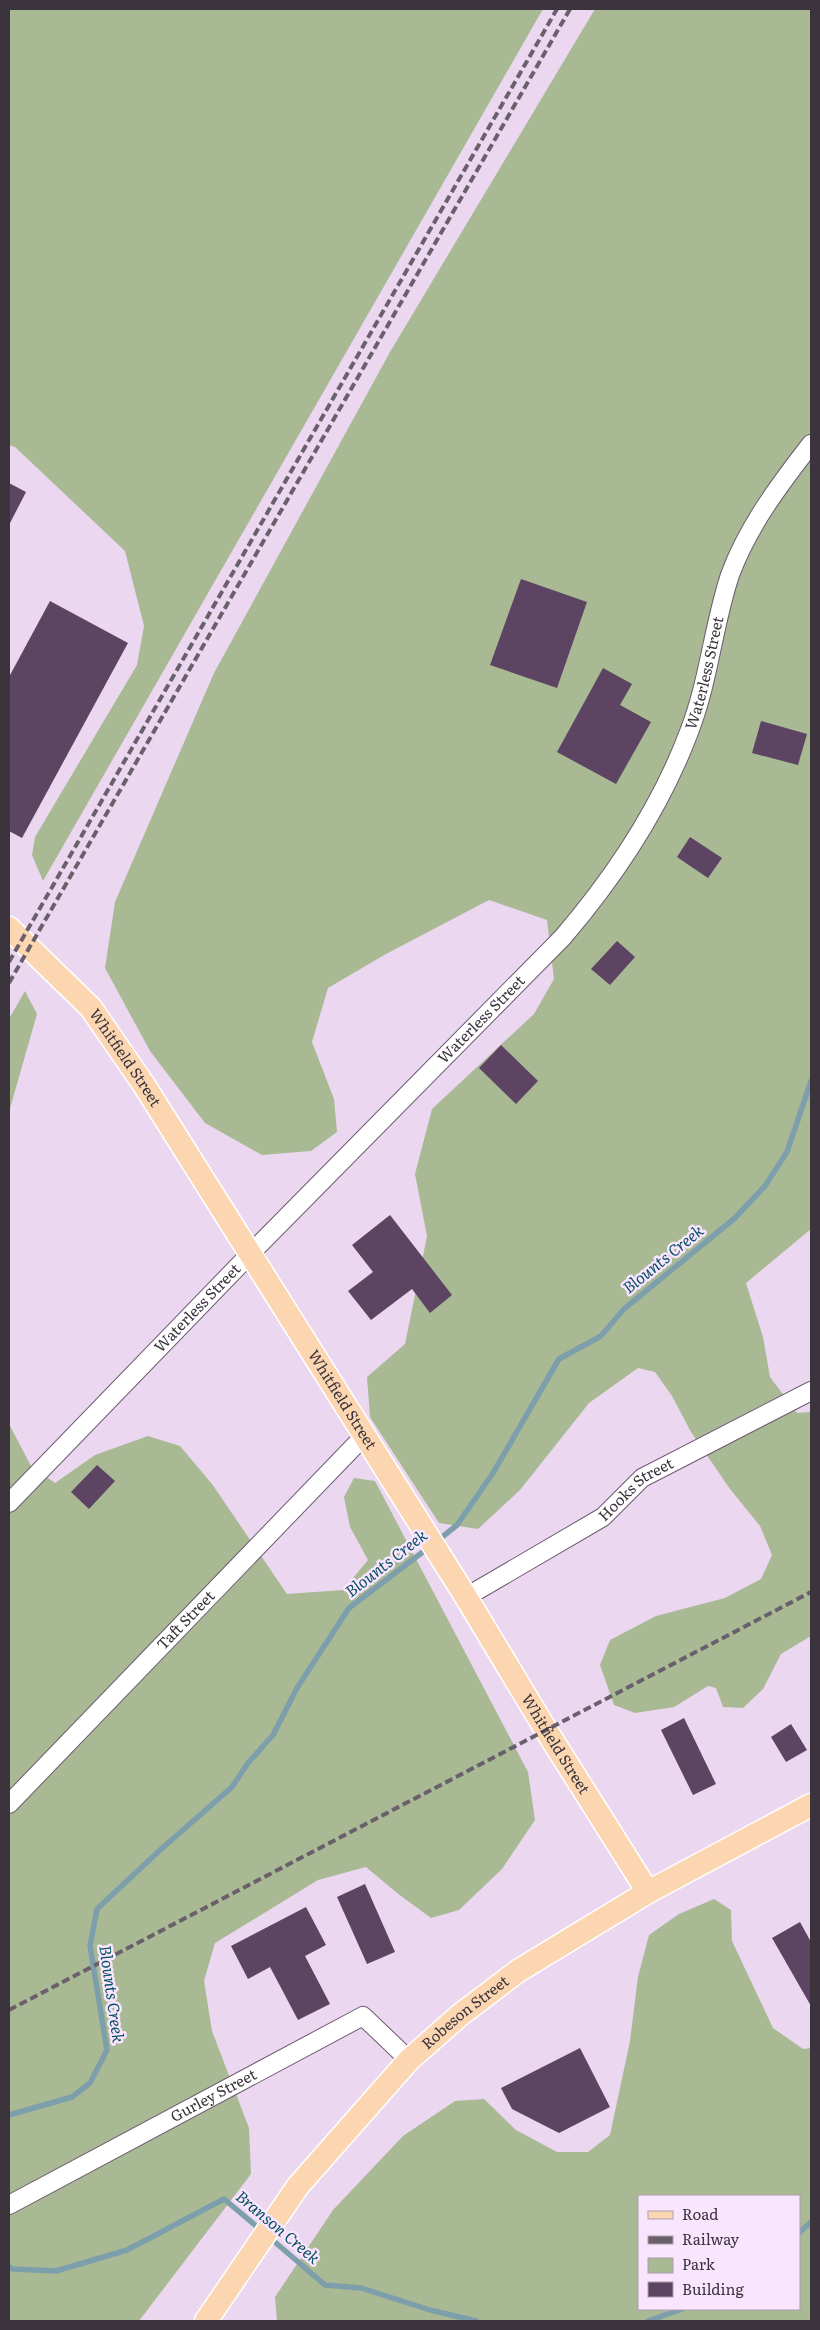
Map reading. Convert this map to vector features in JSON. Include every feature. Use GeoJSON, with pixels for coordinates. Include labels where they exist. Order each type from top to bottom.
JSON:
{"type":"FeatureCollection","features":[{"type":"Feature","properties":{"kind":"main road","name":"Whitfield Street"},"geometry":{"type":"LineString","coordinates":[[9,928],[91,1008],[144,1085],[466,1597],[546,1730],[648,1892]]}},
{"type":"Feature","properties":{"kind":"main road","name":"Robeson Street"},"geometry":{"type":"LineString","coordinates":[[206,2321],[298,2186],[409,2060],[460,2015],[518,1971],[648,1892],[811,1806]]}},
{"type":"Feature","properties":{"kind":"street","name":"Waterless Street"},"geometry":{"type":"LineString","coordinates":[[9,1503],[250,1254],[563,937],[596,899],[623,862],[662,794],[690,731],[704,688],[721,607],[730,575],[743,544],[760,515],[811,444]]}},
{"type":"Feature","properties":{"kind":"street","name":"Hooks Street"},"geometry":{"type":"LineString","coordinates":[[466,1597],[603,1517],[642,1478],[811,1391]]}},
{"type":"Feature","properties":{"kind":"street","name":"Taft Street"},"geometry":{"type":"LineString","coordinates":[[9,1804],[364,1436]]}},
{"type":"Feature","properties":{"kind":"street","name":"Gurley Street"},"geometry":{"type":"LineString","coordinates":[[9,2206],[363,2016],[409,2060]]}},
{"type":"Feature","properties":{"kind":"green space"},"geometry":{"type":"Polygon","coordinates":[[[9,9],[543,9],[43,881],[32,855],[35,837],[137,665],[144,626],[125,551],[15,447],[9,445],[9,9]]]}},
{"type":"Feature","properties":{"kind":"green space"},"geometry":{"type":"Polygon","coordinates":[[[595,9],[811,9],[811,1229],[746,1283],[763,1337],[770,1377],[797,1413],[811,1412],[811,1636],[781,1654],[763,1689],[743,1708],[723,1707],[716,1688],[708,1686],[674,1707],[635,1713],[614,1705],[600,1665],[610,1640],[656,1616],[725,1598],[761,1579],[772,1555],[760,1526],[730,1489],[691,1432],[672,1396],[655,1372],[638,1368],[589,1403],[520,1490],[478,1529],[439,1523],[370,1417],[367,1377],[405,1344],[427,1236],[415,1174],[432,1109],[534,1014],[554,979],[547,920],[489,900],[386,954],[328,988],[312,1042],[334,1099],[337,1132],[311,1151],[262,1155],[205,1123],[150,1051],[105,968],[115,902],[214,673],[390,352],[595,9]]]}},
{"type":"Feature","properties":{"kind":"green space"},"geometry":{"type":"Polygon","coordinates":[[[25,991],[37,1014],[9,1112],[9,1019],[25,991]]]}},
{"type":"Feature","properties":{"kind":"green space"},"geometry":{"type":"Polygon","coordinates":[[[9,1424],[31,1466],[55,1483],[95,1455],[148,1436],[180,1446],[212,1484],[287,1594],[343,1590],[368,1560],[350,1527],[344,1497],[354,1478],[375,1481],[528,1772],[535,1820],[502,1869],[459,1910],[431,1918],[366,1867],[318,1880],[215,1943],[204,1981],[212,2031],[249,2128],[251,2174],[139,2321],[9,2321],[9,1424]]]}},
{"type":"Feature","properties":{"kind":"green space"},"geometry":{"type":"Polygon","coordinates":[[[714,1899],[731,1910],[732,1941],[773,2028],[803,2049],[811,2048],[811,2321],[277,2321],[275,2297],[333,2210],[403,2136],[455,2101],[484,2099],[516,2130],[557,2152],[588,2152],[610,2135],[630,2041],[638,1977],[649,1935],[679,1914],[714,1899]]]}},
{"type":"Feature","properties":{"kind":"building"},"geometry":{"type":"Polygon","coordinates":[[[9,483],[26,492],[9,525],[9,483]]]}},
{"type":"Feature","properties":{"kind":"building"},"geometry":{"type":"Polygon","coordinates":[[[521,579],[587,602],[557,688],[490,665],[521,579]]]}},
{"type":"Feature","properties":{"kind":"building"},"geometry":{"type":"Polygon","coordinates":[[[50,601],[128,643],[22,838],[9,831],[9,677],[50,601]]]}},
{"type":"Feature","properties":{"kind":"building"},"geometry":{"type":"Polygon","coordinates":[[[603,668],[632,684],[620,705],[651,722],[616,784],[557,752],[603,668]]]}},
{"type":"Feature","properties":{"kind":"building"},"geometry":{"type":"Polygon","coordinates":[[[761,721],[807,734],[798,765],[752,753],[761,721]]]}},
{"type":"Feature","properties":{"kind":"building"},"geometry":{"type":"Polygon","coordinates":[[[690,837],[722,858],[708,878],[677,857],[690,837]]]}},
{"type":"Feature","properties":{"kind":"building"},"geometry":{"type":"Polygon","coordinates":[[[617,941],[635,957],[610,985],[591,969],[617,941]]]}},
{"type":"Feature","properties":{"kind":"building"},"geometry":{"type":"Polygon","coordinates":[[[501,1045],[538,1081],[516,1104],[479,1068],[501,1045]]]}},
{"type":"Feature","properties":{"kind":"building"},"geometry":{"type":"Polygon","coordinates":[[[390,1215],[452,1295],[430,1313],[412,1289],[371,1320],[348,1291],[373,1272],[352,1245],[390,1215]]]}},
{"type":"Feature","properties":{"kind":"building"},"geometry":{"type":"Polygon","coordinates":[[[97,1465],[115,1481],[89,1509],[71,1492],[97,1465]]]}},
{"type":"Feature","properties":{"kind":"building"},"geometry":{"type":"Polygon","coordinates":[[[684,1718],[716,1784],[693,1795],[661,1730],[684,1718]]]}},
{"type":"Feature","properties":{"kind":"building"},"geometry":{"type":"Polygon","coordinates":[[[791,1724],[807,1750],[786,1762],[771,1737],[791,1724]]]}},
{"type":"Feature","properties":{"kind":"building"},"geometry":{"type":"Polygon","coordinates":[[[365,1884],[395,1952],[367,1964],[337,1897],[365,1884]]]}},
{"type":"Feature","properties":{"kind":"building"},"geometry":{"type":"Polygon","coordinates":[[[306,1907],[326,1945],[305,1956],[330,2004],[298,2020],[270,1967],[248,1979],[231,1946],[306,1907]]]}},
{"type":"Feature","properties":{"kind":"building"},"geometry":{"type":"Polygon","coordinates":[[[800,1922],[811,1942],[811,2006],[772,1938],[800,1922]]]}},
{"type":"Feature","properties":{"kind":"building"},"geometry":{"type":"Polygon","coordinates":[[[580,2048],[610,2107],[559,2133],[512,2109],[501,2088],[580,2048]]]}},
{"type":"Feature","properties":{"kind":"waterway","name":"Blounts Creek"},"geometry":{"type":"LineString","coordinates":[[436,1542],[457,1525],[493,1473],[559,1359],[601,1336],[624,1309],[735,1218],[765,1186],[787,1152],[811,1081]]}},
{"type":"Feature","properties":{"kind":"waterway","name":"Blounts Creek"},"geometry":{"type":"LineString","coordinates":[[9,2115],[72,2097],[90,2083],[107,2050],[90,1946],[97,1909],[232,1787],[248,1763],[273,1735],[297,1688],[349,1608],[428,1548]]}},
{"type":"Feature","properties":{"kind":"waterway","name":"Branson Creek"},"geometry":{"type":"LineString","coordinates":[[9,2267],[13,2269],[56,2271],[127,2250],[224,2199],[262,2231]]}},
{"type":"Feature","properties":{"kind":"waterway","name":"Branson Creek"},"geometry":{"type":"LineString","coordinates":[[800,2232],[811,2222]]}},
{"type":"Feature","properties":{"kind":"waterway","name":"Branson Creek"},"geometry":{"type":"LineString","coordinates":[[269,2237],[325,2285],[361,2288],[430,2310],[476,2321]]}},
{"type":"Feature","properties":{"kind":"waterway","name":"Branson Creek"},"geometry":{"type":"LineString","coordinates":[[648,2321],[679,2310]]}},
{"type":"Feature","properties":{"kind":"railway"},"geometry":{"type":"LineString","coordinates":[[9,962],[557,9]]}},
{"type":"Feature","properties":{"kind":"railway"},"geometry":{"type":"LineString","coordinates":[[9,983],[570,9]]}},
{"type":"Feature","properties":{"kind":"railway"},"geometry":{"type":"LineString","coordinates":[[9,2010],[811,1592]]}}]}
